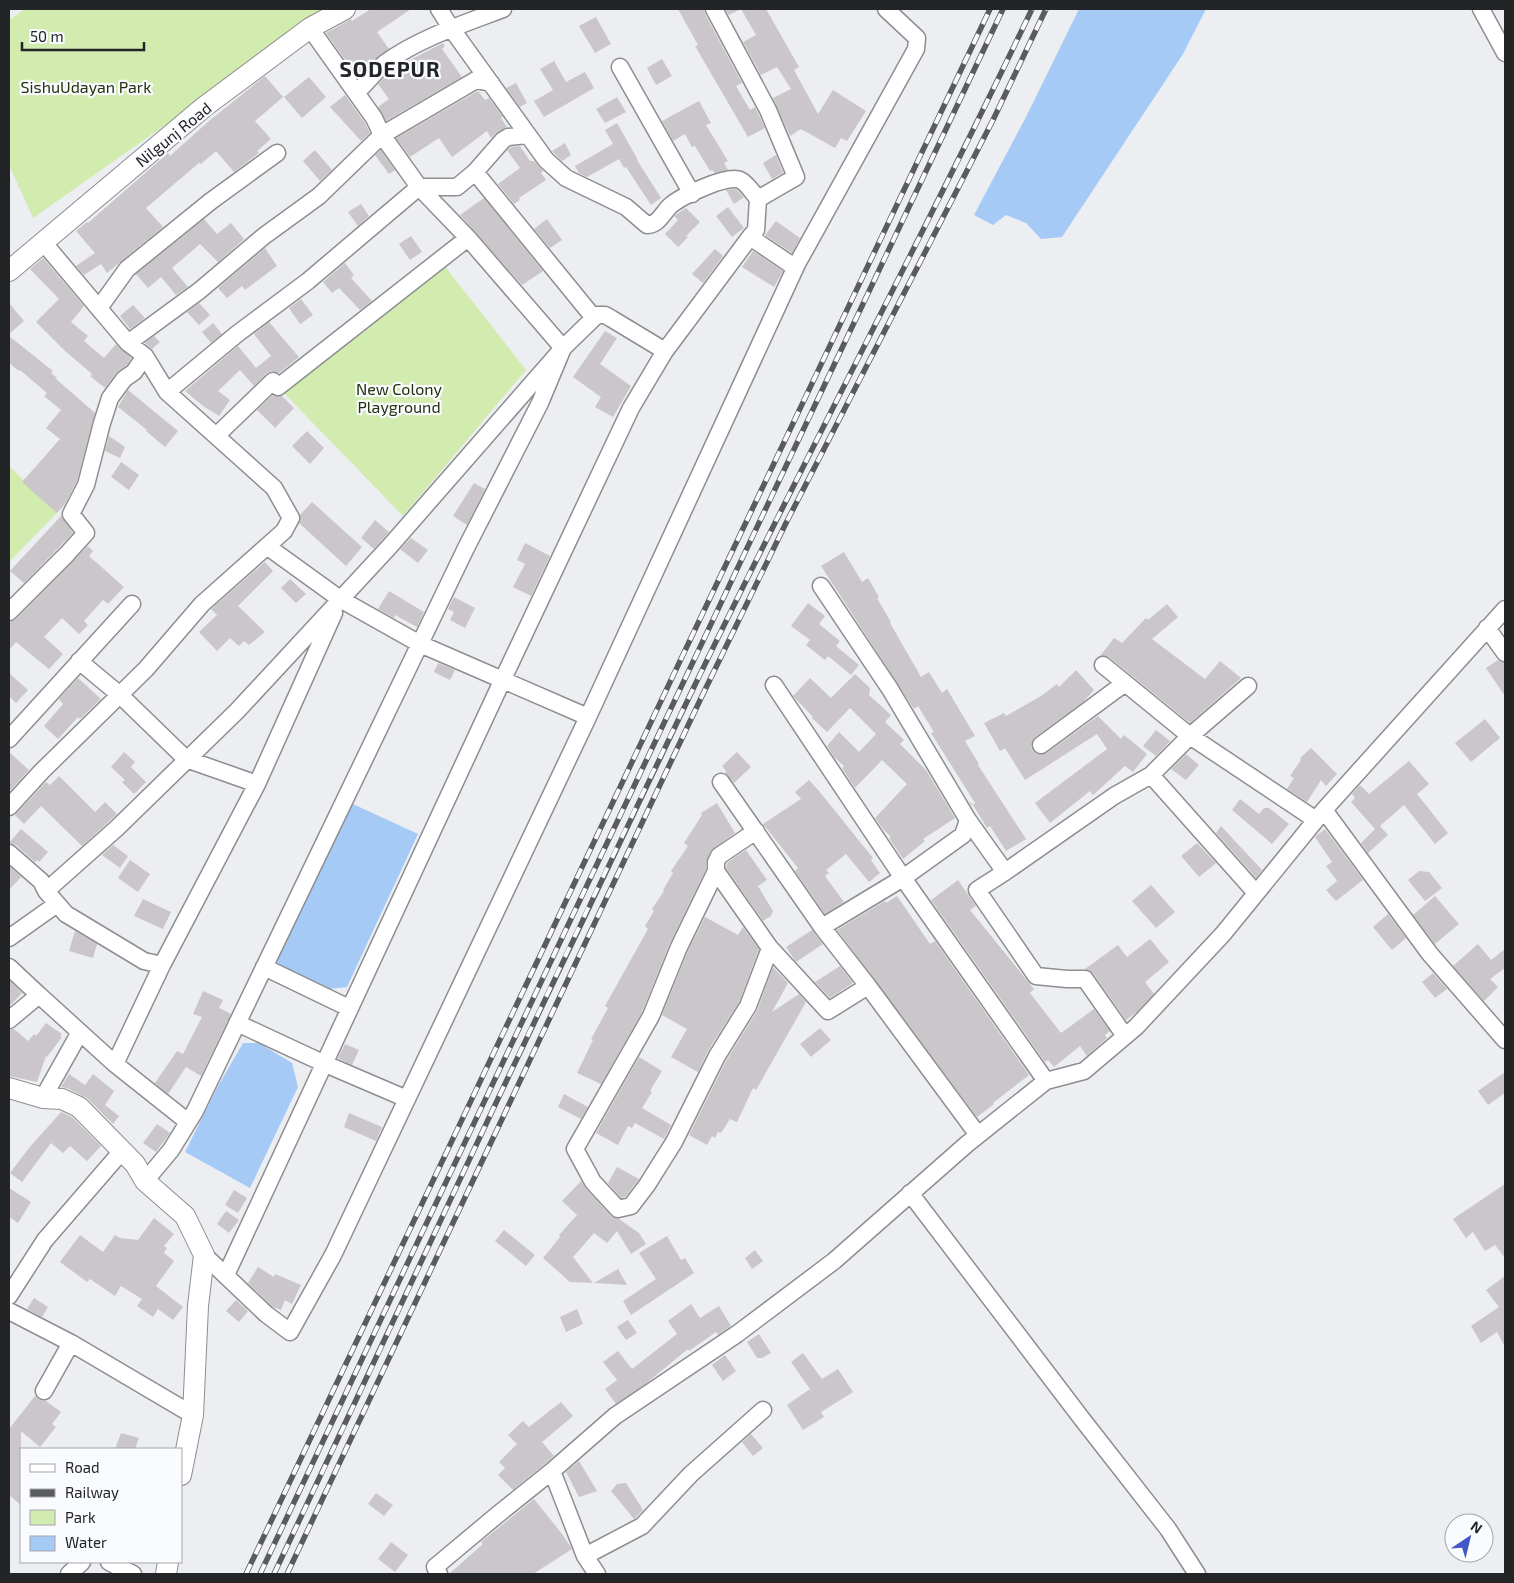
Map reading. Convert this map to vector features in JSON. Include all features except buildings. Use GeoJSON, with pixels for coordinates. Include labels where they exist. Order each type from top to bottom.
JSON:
{"type":"FeatureCollection","features":[{"type":"Feature","properties":{"kind":"street","name":"Nilgunj Road"},"geometry":{"type":"LineString","coordinates":[[9,271],[204,107],[310,28],[345,9]]}},
{"type":"Feature","properties":{"kind":"street"},"geometry":{"type":"LineString","coordinates":[[226,1275],[323,1063],[631,408],[665,351],[756,230],[758,199],[743,180],[736,178],[706,186],[671,205],[655,223],[646,224],[626,207],[566,178],[546,160],[439,9]]}},
{"type":"Feature","properties":{"kind":"street"},"geometry":{"type":"LineString","coordinates":[[356,92],[385,63],[451,28],[503,9]]}},
{"type":"Feature","properties":{"kind":"street"},"geometry":{"type":"LineString","coordinates":[[714,9],[768,110],[796,177],[758,199]]}},
{"type":"Feature","properties":{"kind":"street"},"geometry":{"type":"LineString","coordinates":[[9,1088],[44,1098],[62,1099],[79,1107],[135,1164],[145,1181],[185,1216],[204,1254],[266,1314],[290,1332],[333,1255],[588,716],[797,264],[916,48],[916,38],[886,9]]}},
{"type":"Feature","properties":{"kind":"street"},"geometry":{"type":"LineString","coordinates":[[1481,9],[1505,53]]}},
{"type":"Feature","properties":{"kind":"street"},"geometry":{"type":"LineString","coordinates":[[310,28],[374,118],[382,135],[419,187],[468,238],[563,348]]}},
{"type":"Feature","properties":{"kind":"street"},"geometry":{"type":"LineString","coordinates":[[620,67],[692,194]]}},
{"type":"Feature","properties":{"kind":"street"},"geometry":{"type":"LineString","coordinates":[[128,343],[199,291],[264,236],[319,196],[382,135],[476,80],[491,83]]}},
{"type":"Feature","properties":{"kind":"street"},"geometry":{"type":"LineString","coordinates":[[167,392],[237,334],[308,281],[419,187],[456,187],[475,172],[503,140],[516,135],[528,134]]}},
{"type":"Feature","properties":{"kind":"street"},"geometry":{"type":"LineString","coordinates":[[99,308],[127,269],[211,201],[277,152]]}},
{"type":"Feature","properties":{"kind":"street"},"geometry":{"type":"LineString","coordinates":[[475,172],[594,318]]}},
{"type":"Feature","properties":{"kind":"street"},"geometry":{"type":"LineString","coordinates":[[750,237],[790,264],[797,264]]}},
{"type":"Feature","properties":{"kind":"street"},"geometry":{"type":"LineString","coordinates":[[216,436],[273,381],[278,387],[468,238]]}},
{"type":"Feature","properties":{"kind":"street"},"geometry":{"type":"LineString","coordinates":[[9,807],[42,771],[146,669],[202,604],[284,531],[291,518],[274,488],[167,392],[145,356],[128,343],[43,242]]}},
{"type":"Feature","properties":{"kind":"street"},"geometry":{"type":"LineString","coordinates":[[46,891],[117,828],[237,711],[390,546],[563,348],[597,315],[605,315],[665,351]]}},
{"type":"Feature","properties":{"kind":"street"},"geometry":{"type":"LineString","coordinates":[[145,1181],[171,1150],[195,1111],[466,548],[540,403],[563,348]]}},
{"type":"Feature","properties":{"kind":"street"},"geometry":{"type":"LineString","coordinates":[[9,612],[68,554],[86,532],[71,514],[86,485],[110,398],[124,379],[134,372],[145,356]]}},
{"type":"Feature","properties":{"kind":"street"},"geometry":{"type":"LineString","coordinates":[[268,547],[340,599],[420,644],[588,716]]}},
{"type":"Feature","properties":{"kind":"street"},"geometry":{"type":"LineString","coordinates":[[821,586],[890,689],[968,820],[1005,872]]}},
{"type":"Feature","properties":{"kind":"street"},"geometry":{"type":"LineString","coordinates":[[115,1064],[162,965],[257,784],[340,599]]}},
{"type":"Feature","properties":{"kind":"street"},"geometry":{"type":"LineString","coordinates":[[9,739],[132,604]]}},
{"type":"Feature","properties":{"kind":"street"},"geometry":{"type":"LineString","coordinates":[[439,1574],[435,1567],[552,1471],[615,1416],[737,1334],[834,1261],[910,1193],[1046,1080],[1084,1070],[1136,1027],[1223,934],[1320,815],[1505,609]]}},
{"type":"Feature","properties":{"kind":"street"},"geometry":{"type":"LineString","coordinates":[[1487,628],[1505,653]]}},
{"type":"Feature","properties":{"kind":"street"},"geometry":{"type":"LineString","coordinates":[[79,661],[120,695],[186,759],[257,784]]}},
{"type":"Feature","properties":{"kind":"street"},"geometry":{"type":"LineString","coordinates":[[1103,665],[1190,736],[1320,815],[1430,954],[1505,1040]]}},
{"type":"Feature","properties":{"kind":"street"},"geometry":{"type":"LineString","coordinates":[[1041,745],[1125,683]]}},
{"type":"Feature","properties":{"kind":"street"},"geometry":{"type":"LineString","coordinates":[[774,685],[903,878],[1046,1080]]}},
{"type":"Feature","properties":{"kind":"street"},"geometry":{"type":"LineString","coordinates":[[1125,1036],[1085,979],[1036,976],[977,890],[1114,796],[1151,775],[1190,736],[1248,686]]}},
{"type":"Feature","properties":{"kind":"street"},"geometry":{"type":"LineString","coordinates":[[1151,775],[1256,893]]}},
{"type":"Feature","properties":{"kind":"street"},"geometry":{"type":"LineString","coordinates":[[721,782],[822,927],[978,1135]]}},
{"type":"Feature","properties":{"kind":"street"},"geometry":{"type":"LineString","coordinates":[[822,927],[903,878],[963,835],[968,820]]}},
{"type":"Feature","properties":{"kind":"street"},"geometry":{"type":"LineString","coordinates":[[756,831],[719,856],[716,862],[716,871],[679,947],[651,1016],[575,1149],[594,1182],[618,1209],[631,1206],[647,1185],[674,1142],[717,1056],[748,1006],[770,948]]}},
{"type":"Feature","properties":{"kind":"street"},"geometry":{"type":"LineString","coordinates":[[9,853],[41,881],[46,891],[66,914],[144,961],[162,965]]}},
{"type":"Feature","properties":{"kind":"street"},"geometry":{"type":"LineString","coordinates":[[716,871],[770,948],[828,1011],[868,986]]}},
{"type":"Feature","properties":{"kind":"street"},"geometry":{"type":"LineString","coordinates":[[9,938],[57,904]]}},
{"type":"Feature","properties":{"kind":"street"},"geometry":{"type":"LineString","coordinates":[[9,967],[115,1064],[188,1122]]}},
{"type":"Feature","properties":{"kind":"street"},"geometry":{"type":"LineString","coordinates":[[264,967],[349,1008]]}},
{"type":"Feature","properties":{"kind":"street"},"geometry":{"type":"LineString","coordinates":[[9,1020],[39,995]]}},
{"type":"Feature","properties":{"kind":"street"},"geometry":{"type":"LineString","coordinates":[[237,1023],[407,1099]]}},
{"type":"Feature","properties":{"kind":"street"},"geometry":{"type":"LineString","coordinates":[[44,1098],[80,1032]]}},
{"type":"Feature","properties":{"kind":"street"},"geometry":{"type":"LineString","coordinates":[[9,1296],[45,1240],[122,1151]]}},
{"type":"Feature","properties":{"kind":"street"},"geometry":{"type":"LineString","coordinates":[[910,1193],[1168,1529],[1196,1574]]}},
{"type":"Feature","properties":{"kind":"street"},"geometry":{"type":"LineString","coordinates":[[182,1470],[193,1415],[198,1306],[204,1254]]}},
{"type":"Feature","properties":{"kind":"street"},"geometry":{"type":"LineString","coordinates":[[9,1311],[71,1343],[193,1415]]}},
{"type":"Feature","properties":{"kind":"street"},"geometry":{"type":"LineString","coordinates":[[44,1392],[71,1343]]}},
{"type":"Feature","properties":{"kind":"street"},"geometry":{"type":"LineString","coordinates":[[585,1556],[642,1526],[691,1474],[764,1410]]}},
{"type":"Feature","properties":{"kind":"street"},"geometry":{"type":"LineString","coordinates":[[552,1471],[585,1556],[597,1574]]}},
{"type":"Feature","properties":{"kind":"street"},"geometry":{"type":"LineString","coordinates":[[69,1574],[81,1563]]}},
{"type":"Feature","properties":{"kind":"street"},"geometry":{"type":"LineString","coordinates":[[111,1563],[133,1574]]}},
{"type":"Feature","properties":{"kind":"green space","name":"SishuUdayan Park"},"geometry":{"type":"Polygon","coordinates":[[[25,9],[330,9],[33,218],[9,165],[9,20],[25,9]]]}},
{"type":"Feature","properties":{"kind":"green space","name":"New Colony Playground"},"geometry":{"type":"Polygon","coordinates":[[[443,264],[526,370],[403,516],[278,387],[443,264]]]}},
{"type":"Feature","properties":{"kind":"green space"},"geometry":{"type":"Polygon","coordinates":[[[9,466],[57,513],[9,562],[9,466]]]}},
{"type":"Feature","properties":{"kind":"water"},"geometry":{"type":"Polygon","coordinates":[[[1079,9],[1206,9],[1183,54],[1062,237],[1041,239],[1026,223],[1006,215],[993,225],[974,215],[1027,115],[1079,9]]]}},
{"type":"Feature","properties":{"kind":"water"},"geometry":{"type":"Polygon","coordinates":[[[353,804],[418,834],[347,987],[329,989],[280,968],[277,961],[346,811],[353,804]]]}},
{"type":"Feature","properties":{"kind":"water"},"geometry":{"type":"Polygon","coordinates":[[[243,1043],[259,1043],[292,1063],[298,1087],[250,1188],[185,1152],[218,1086],[243,1043]]]}},
{"type":"Feature","properties":{"kind":"railway"},"geometry":{"type":"LineString","coordinates":[[246,1574],[990,9]]}},
{"type":"Feature","properties":{"kind":"railway"},"geometry":{"type":"LineString","coordinates":[[260,1574],[1003,9]]}},
{"type":"Feature","properties":{"kind":"railway"},"geometry":{"type":"LineString","coordinates":[[274,1574],[693,689],[949,179],[1032,9]]}},
{"type":"Feature","properties":{"kind":"railway"},"geometry":{"type":"LineString","coordinates":[[287,1574],[702,696],[786,523],[993,120],[1046,9]]}},
{"type":"Feature","properties":{"kind":"district","name":"SODEPUR"},"geometry":{"type":"Point","coordinates":[390,68]}}]}
